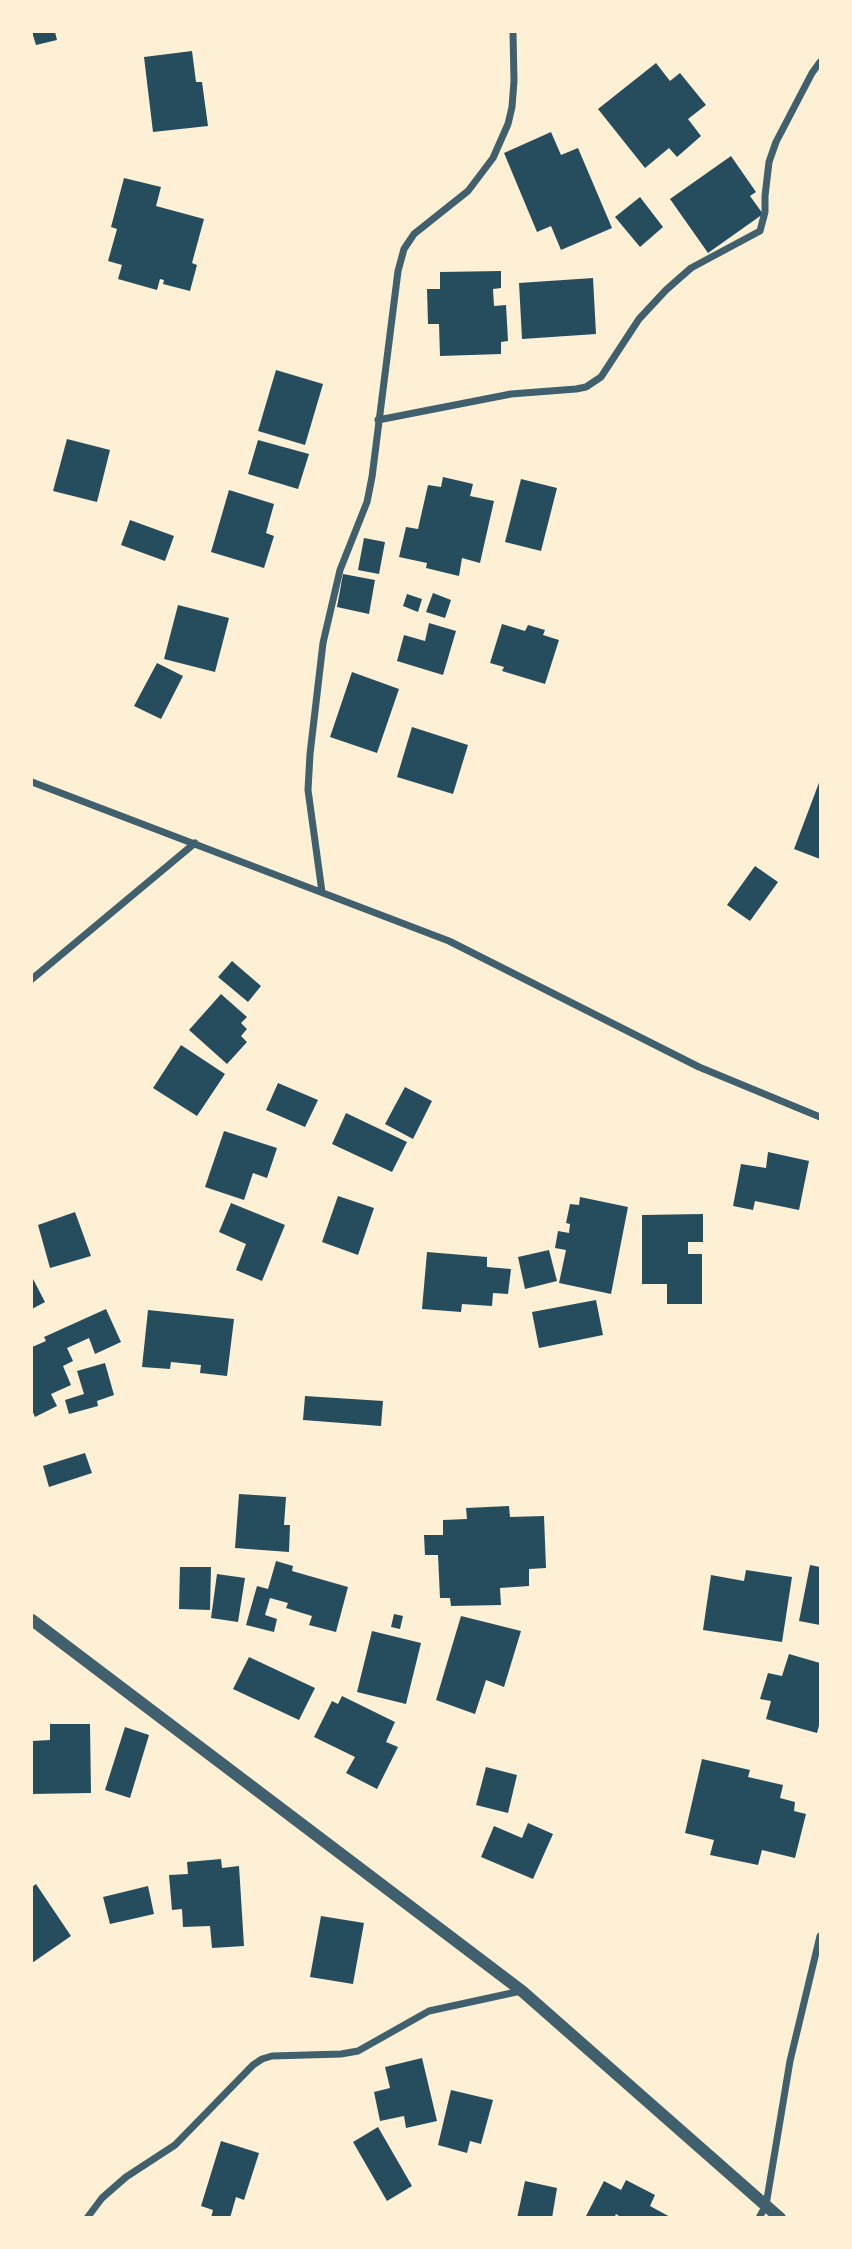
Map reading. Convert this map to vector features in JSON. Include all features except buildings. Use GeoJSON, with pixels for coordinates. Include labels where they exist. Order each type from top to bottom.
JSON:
{"type":"FeatureCollection","features":[{"type":"Feature","properties":{"kind":"street"},"geometry":{"type":"LineString","coordinates":[[322,892],[308,790],[323,643],[340,570],[367,502],[398,271],[404,249],[414,234],[468,191],[493,158],[508,124],[512,107],[513,32]]}},
{"type":"Feature","properties":{"kind":"street"},"geometry":{"type":"LineString","coordinates":[[378,420],[511,394],[576,389],[586,387],[601,377],[639,319],[666,290],[691,268],[760,231],[765,212],[769,162],[776,142],[812,73],[821,62]]}},
{"type":"Feature","properties":{"kind":"street"},"geometry":{"type":"LineString","coordinates":[[32,782],[449,941],[699,1067],[821,1116]]}},
{"type":"Feature","properties":{"kind":"street"},"geometry":{"type":"LineString","coordinates":[[32,979],[195,843]]}},
{"type":"Feature","properties":{"kind":"street"},"geometry":{"type":"LineString","coordinates":[[32,1620],[522,1991],[780,2217]]}},
{"type":"Feature","properties":{"kind":"street"},"geometry":{"type":"LineString","coordinates":[[759,2217],[766,2205],[790,2061],[821,1936]]}},
{"type":"Feature","properties":{"kind":"street"},"geometry":{"type":"LineString","coordinates":[[87,2217],[102,2198],[126,2178],[175,2145],[262,2059],[272,2056],[358,2051],[429,2011],[522,1991]]}}]}
